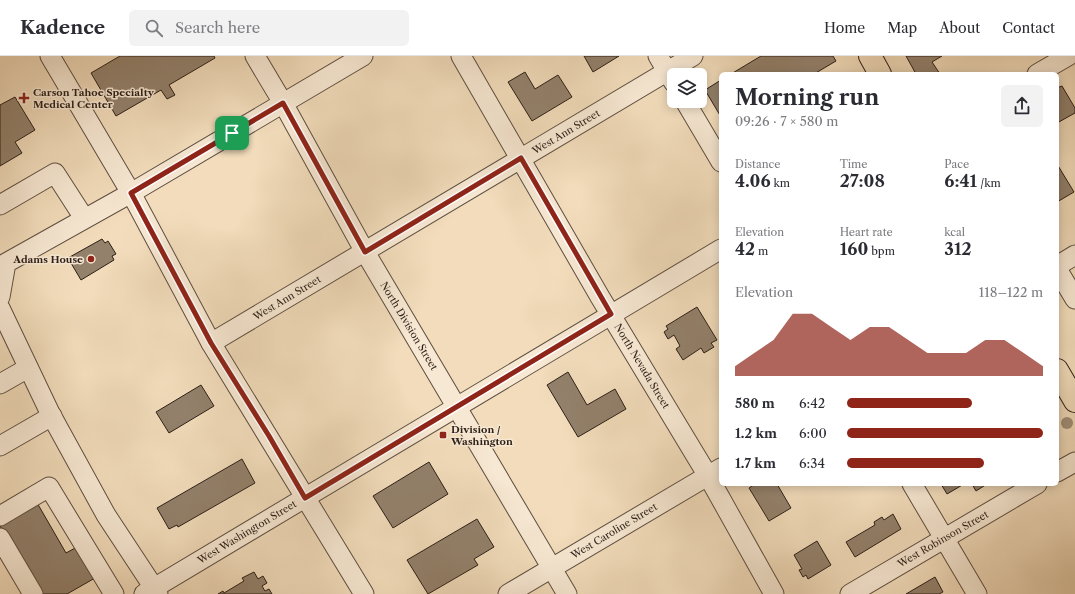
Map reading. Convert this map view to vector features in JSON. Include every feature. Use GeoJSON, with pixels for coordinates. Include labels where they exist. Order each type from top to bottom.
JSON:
{"type":"FeatureCollection","features":[{"type":"Feature","properties":{"kind":"main road"},"geometry":{"type":"LineString","coordinates":[[870,56],[879,72]]}},
{"type":"Feature","properties":{"kind":"main road"},"geometry":{"type":"LineString","coordinates":[[1059,373],[1075,401]]}},
{"type":"Feature","properties":{"kind":"street"},"geometry":{"type":"LineString","coordinates":[[50,56],[131,193],[211,343],[364,594]]}},
{"type":"Feature","properties":{"kind":"street","name":"North Division Street"},"geometry":{"type":"LineString","coordinates":[[255,56],[283,103],[365,252],[567,594]]}},
{"type":"Feature","properties":{"kind":"street"},"geometry":{"type":"LineString","coordinates":[[0,297],[3,258],[131,193],[363,56]]}},
{"type":"Feature","properties":{"kind":"street","name":"North Nevada Street"},"geometry":{"type":"LineString","coordinates":[[460,56],[611,314],[714,472],[719,482]]}},
{"type":"Feature","properties":{"kind":"street","name":"West Ann Street"},"geometry":{"type":"LineString","coordinates":[[211,343],[365,252],[666,70],[693,56]]}},
{"type":"Feature","properties":{"kind":"street"},"geometry":{"type":"LineString","coordinates":[[1040,72],[1068,56]]}},
{"type":"Feature","properties":{"kind":"street"},"geometry":{"type":"LineString","coordinates":[[689,108],[719,159]]}},
{"type":"Feature","properties":{"kind":"street"},"geometry":{"type":"LineString","coordinates":[[0,205],[55,172],[84,218]]}},
{"type":"Feature","properties":{"kind":"street","name":"West Washington Street"},"geometry":{"type":"LineString","coordinates":[[152,592],[305,498],[719,250]]}},
{"type":"Feature","properties":{"kind":"street"},"geometry":{"type":"LineString","coordinates":[[1059,265],[1075,255]]}},
{"type":"Feature","properties":{"kind":"street"},"geometry":{"type":"LineString","coordinates":[[1059,272],[1074,295]]}},
{"type":"Feature","properties":{"kind":"street"},"geometry":{"type":"LineString","coordinates":[[0,308],[52,416],[106,515],[152,592]]}},
{"type":"Feature","properties":{"kind":"street"},"geometry":{"type":"LineString","coordinates":[[0,384],[28,368]]}},
{"type":"Feature","properties":{"kind":"street"},"geometry":{"type":"LineString","coordinates":[[0,446],[52,416]]}},
{"type":"Feature","properties":{"kind":"street"},"geometry":{"type":"LineString","coordinates":[[1059,471],[1075,462]]}},
{"type":"Feature","properties":{"kind":"street","name":"West Caroline Street"},"geometry":{"type":"LineString","coordinates":[[508,594],[714,472]]}},
{"type":"Feature","properties":{"kind":"street","name":"North Nevada Street"},"geometry":{"type":"LineString","coordinates":[[721,486],[774,594]]}},
{"type":"Feature","properties":{"kind":"street"},"geometry":{"type":"LineString","coordinates":[[913,486],[977,594]]}},
{"type":"Feature","properties":{"kind":"street","name":"West Robinson Street"},"geometry":{"type":"LineString","coordinates":[[850,594],[1034,486]]}},
{"type":"Feature","properties":{"kind":"street"},"geometry":{"type":"LineString","coordinates":[[0,516],[48,487],[114,594]]}},
{"type":"Feature","properties":{"kind":"street"},"geometry":{"type":"LineString","coordinates":[[0,538],[33,594]]}},
{"type":"Feature","properties":{"kind":"building"},"geometry":{"type":"Polygon","coordinates":[[[120,56],[214,56],[215,58],[169,85],[175,95],[167,99],[161,90],[116,116],[91,73],[120,56]]]}},
{"type":"Feature","properties":{"kind":"building"},"geometry":{"type":"Polygon","coordinates":[[[584,56],[619,56],[593,72],[584,56]]]}},
{"type":"Feature","properties":{"kind":"building"},"geometry":{"type":"Polygon","coordinates":[[[761,56],[833,56],[836,61],[817,72],[734,72],[761,56]]]}},
{"type":"Feature","properties":{"kind":"building"},"geometry":{"type":"Polygon","coordinates":[[[906,56],[942,56],[932,62],[939,72],[915,72],[906,56]]]}},
{"type":"Feature","properties":{"kind":"building"},"geometry":{"type":"Polygon","coordinates":[[[525,72],[535,89],[558,75],[572,97],[532,121],[508,82],[525,72]]]}},
{"type":"Feature","properties":{"kind":"building"},"geometry":{"type":"Polygon","coordinates":[[[719,81],[719,114],[707,93],[707,89],[719,81]]]}},
{"type":"Feature","properties":{"kind":"building"},"geometry":{"type":"Polygon","coordinates":[[[1062,86],[1075,108],[1075,113],[1059,122],[1059,87],[1062,86]]]}},
{"type":"Feature","properties":{"kind":"building"},"geometry":{"type":"Polygon","coordinates":[[[15,97],[35,130],[15,142],[22,153],[0,166],[0,105],[15,97]]]}},
{"type":"Feature","properties":{"kind":"building"},"geometry":{"type":"Polygon","coordinates":[[[1059,167],[1074,192],[1059,201],[1059,167]]]}},
{"type":"Feature","properties":{"kind":"building","name":"Adams House"},"geometry":{"type":"Polygon","coordinates":[[[102,239],[105,243],[108,241],[116,254],[112,256],[114,260],[81,280],[68,258],[102,239]]]}},
{"type":"Feature","properties":{"kind":"building"},"geometry":{"type":"Polygon","coordinates":[[[697,307],[717,340],[711,343],[714,347],[704,353],[701,348],[683,360],[676,349],[680,346],[674,335],[668,339],[664,332],[668,329],[666,326],[697,307]]]}},
{"type":"Feature","properties":{"kind":"building"},"geometry":{"type":"Polygon","coordinates":[[[568,372],[587,405],[615,389],[626,409],[578,437],[547,385],[568,372]]]}},
{"type":"Feature","properties":{"kind":"building"},"geometry":{"type":"Polygon","coordinates":[[[201,385],[214,406],[169,433],[156,412],[201,385]]]}},
{"type":"Feature","properties":{"kind":"building"},"geometry":{"type":"Polygon","coordinates":[[[242,459],[255,483],[178,527],[177,525],[169,529],[157,508],[242,459]]]}},
{"type":"Feature","properties":{"kind":"building"},"geometry":{"type":"Polygon","coordinates":[[[429,462],[448,494],[393,528],[373,496],[429,462]]]}},
{"type":"Feature","properties":{"kind":"building"},"geometry":{"type":"Polygon","coordinates":[[[752,486],[778,486],[791,508],[769,521],[749,488],[752,486]]]}},
{"type":"Feature","properties":{"kind":"building"},"geometry":{"type":"Polygon","coordinates":[[[942,486],[961,486],[947,494],[942,486]]]}},
{"type":"Feature","properties":{"kind":"building"},"geometry":{"type":"Polygon","coordinates":[[[973,486],[984,486],[976,491],[973,486]]]}},
{"type":"Feature","properties":{"kind":"building"},"geometry":{"type":"Polygon","coordinates":[[[36,501],[66,553],[77,547],[95,578],[67,594],[39,594],[0,526],[0,522],[36,501]]]}},
{"type":"Feature","properties":{"kind":"building"},"geometry":{"type":"Polygon","coordinates":[[[893,514],[901,529],[855,557],[846,542],[875,525],[874,522],[882,517],[884,520],[893,514]]]}},
{"type":"Feature","properties":{"kind":"building"},"geometry":{"type":"Polygon","coordinates":[[[477,519],[494,547],[474,559],[478,565],[428,594],[407,560],[477,519]]]}},
{"type":"Feature","properties":{"kind":"building"},"geometry":{"type":"Polygon","coordinates":[[[817,541],[831,565],[808,579],[806,575],[803,577],[799,570],[802,569],[794,555],[817,541]]]}},
{"type":"Feature","properties":{"kind":"building"},"geometry":{"type":"Polygon","coordinates":[[[254,572],[258,579],[263,576],[267,583],[262,586],[265,591],[269,589],[272,594],[218,594],[223,591],[224,593],[244,581],[242,578],[254,572]]]}},
{"type":"Feature","properties":{"kind":"building"},"geometry":{"type":"Polygon","coordinates":[[[935,577],[943,592],[939,594],[906,594],[935,577]]]}},
{"type":"Feature","properties":{"kind":"place","name":"Carson Tahoe Specialty Medical Center"},"geometry":{"type":"Point","coordinates":[24,98]}},
{"type":"Feature","properties":{"kind":"place","name":"Adams House"},"geometry":{"type":"Point","coordinates":[91,259]}},
{"type":"Feature","properties":{"kind":"place","name":"Division / Washington"},"geometry":{"type":"Point","coordinates":[443,435]}},
{"type":"Feature","properties":{"kind":"route"},"geometry":{"type":"LineString","coordinates":[[283,103],[365,252],[521,158],[611,314],[305,498],[269,436],[211,343],[131,193],[232,133],[283,103]]}}]}
